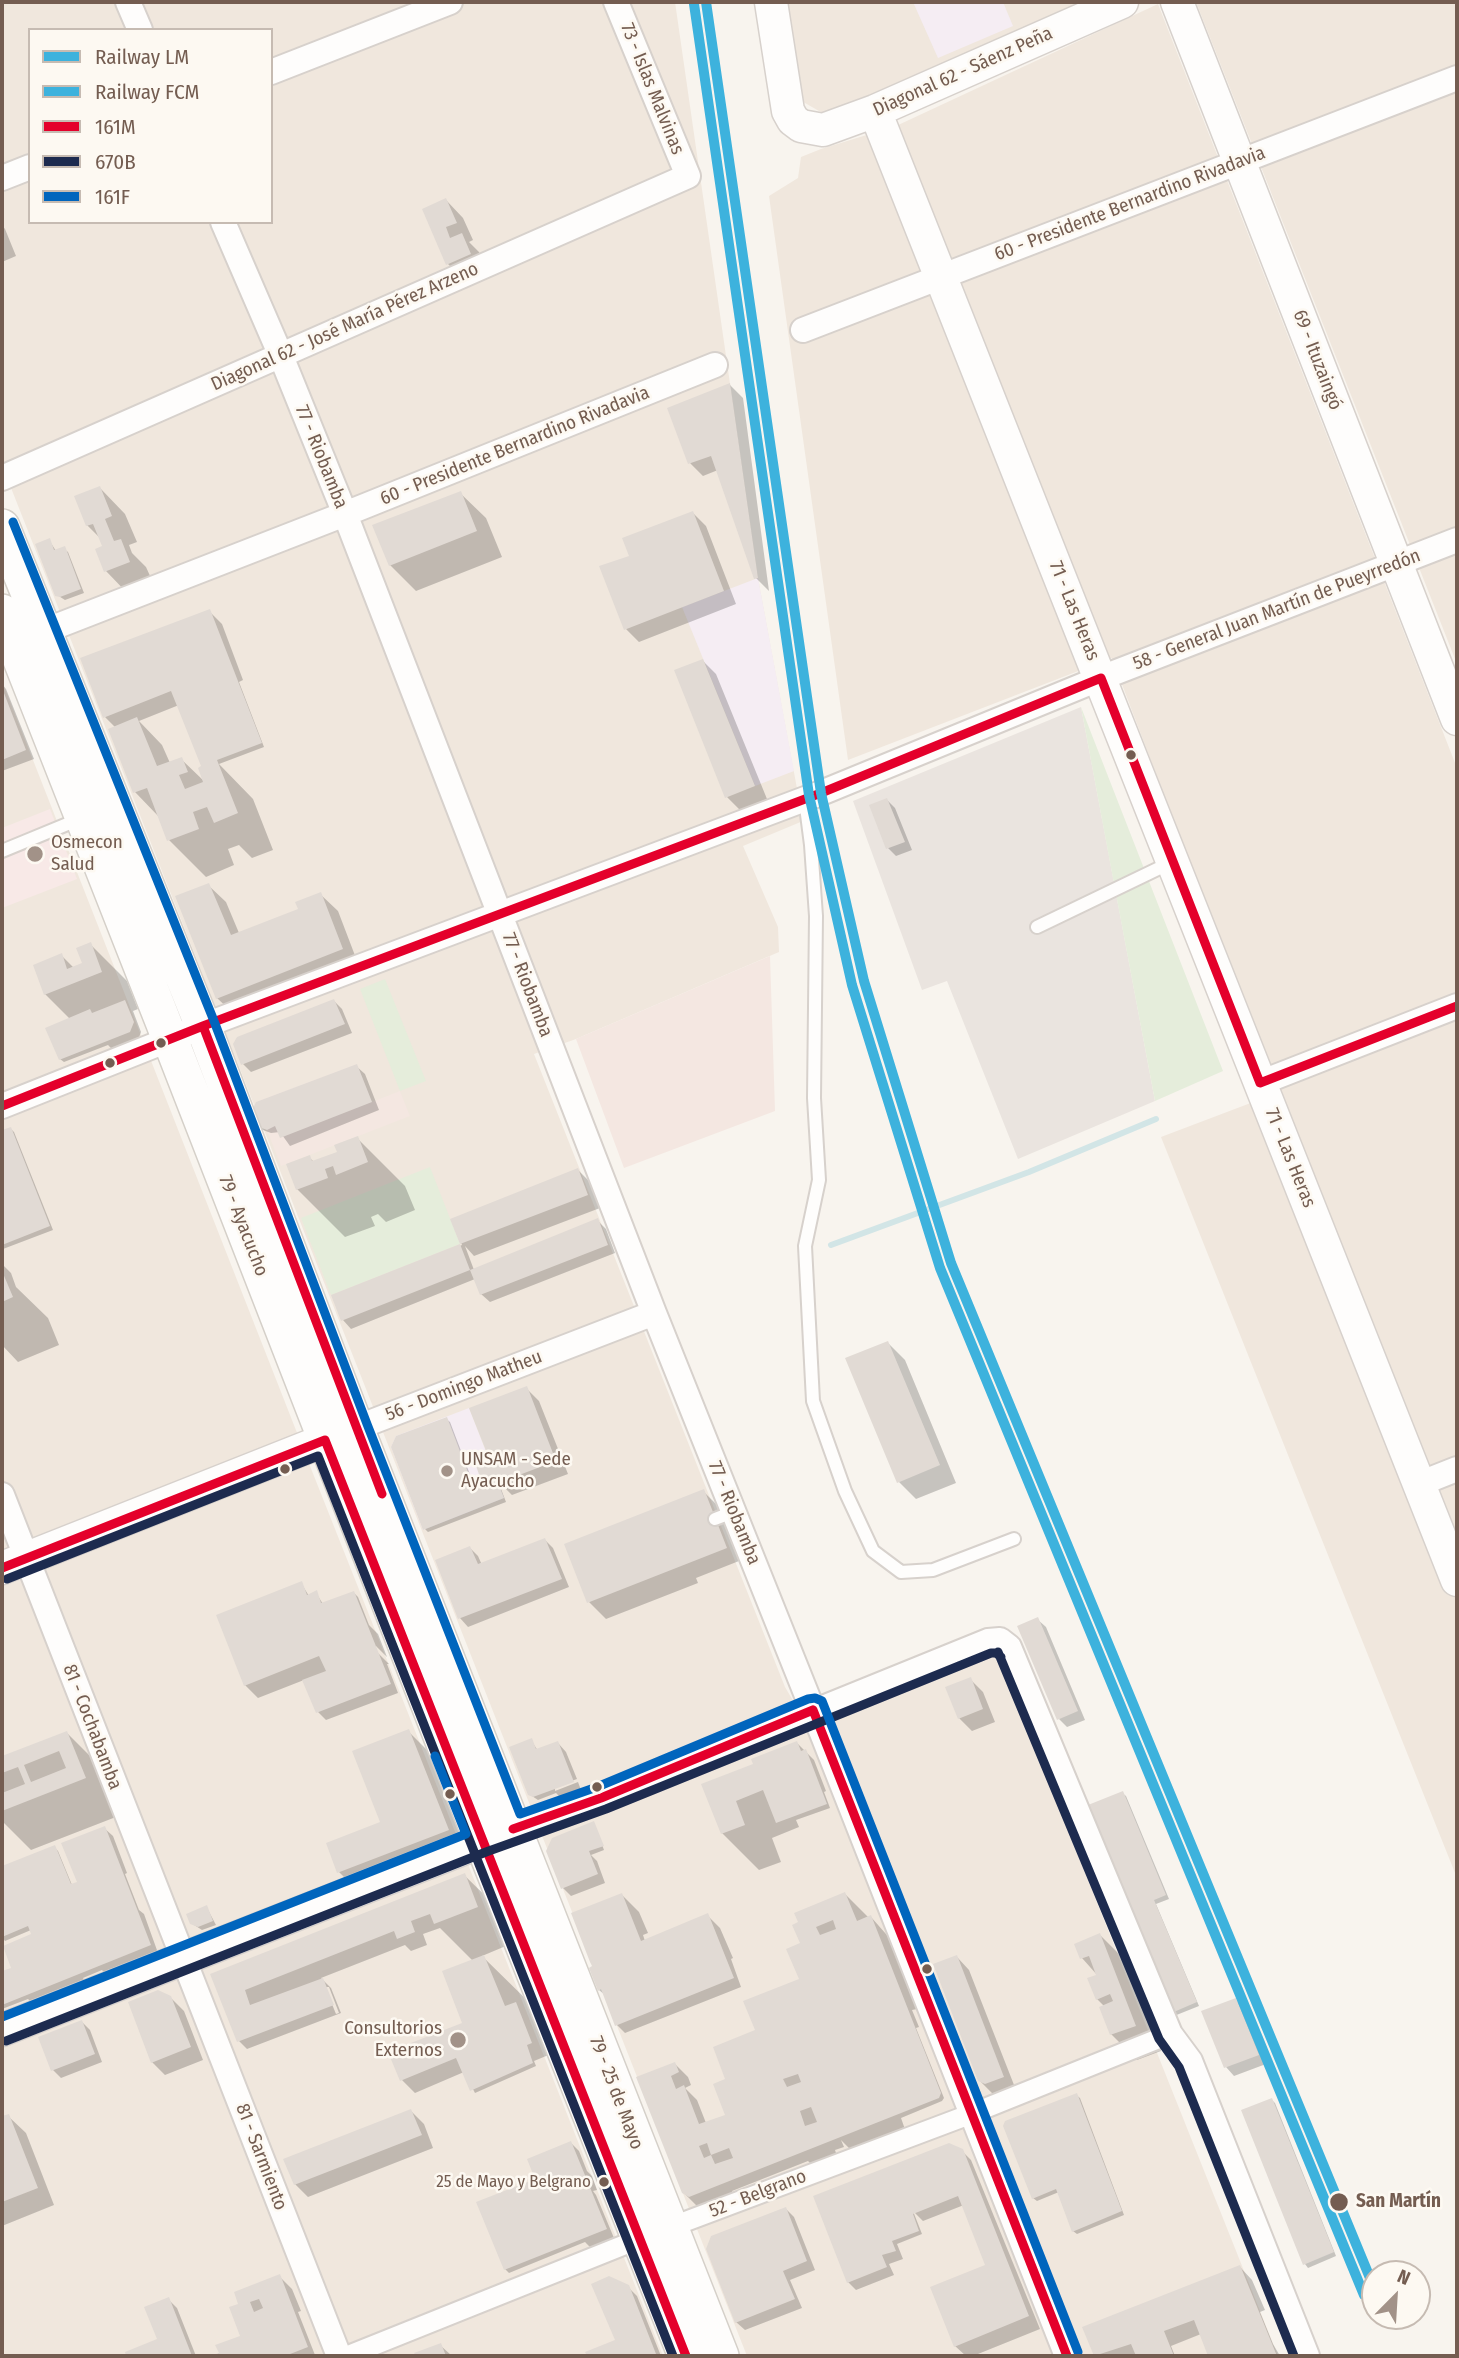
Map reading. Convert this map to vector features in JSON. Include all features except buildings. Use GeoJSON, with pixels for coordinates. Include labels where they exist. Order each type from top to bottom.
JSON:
{"type":"FeatureCollection","features":[{"type":"Feature","properties":{"kind":"main road","name":"79 - Ayacucho"},"geometry":{"type":"LineString","coordinates":[[2,527],[15,634],[82,817],[170,1039],[341,1434],[498,1835]]}},
{"type":"Feature","properties":{"kind":"main road","name":"79 - Ayacucho"},"geometry":{"type":"LineString","coordinates":[[15,634],[203,1026],[341,1434]]}},
{"type":"Feature","properties":{"kind":"main road","name":"79 - 25 de Mayo"},"geometry":{"type":"LineString","coordinates":[[498,1835],[654,2233],[686,2356]]}},
{"type":"Feature","properties":{"kind":"main road","name":"79 - 25 de Mayo"},"geometry":{"type":"LineString","coordinates":[[654,2233],[721,2356]]}},
{"type":"Feature","properties":{"kind":"street"},"geometry":{"type":"LineString","coordinates":[[128,2],[139,28]]}},
{"type":"Feature","properties":{"kind":"street"},"geometry":{"type":"LineString","coordinates":[[273,71],[450,2]]}},
{"type":"Feature","properties":{"kind":"street","name":"73 - Islas Malvinas"},"geometry":{"type":"LineString","coordinates":[[616,2],[688,176]]}},
{"type":"Feature","properties":{"kind":"street","name":"Diagonal 62 - Sáenz Peña"},"geometry":{"type":"LineString","coordinates":[[771,2],[788,111],[793,120],[801,126],[823,130],[875,111],[1122,2]]}},
{"type":"Feature","properties":{"kind":"street","name":"69 - Ituzaingó"},"geometry":{"type":"LineString","coordinates":[[1177,2],[1457,719]]}},
{"type":"Feature","properties":{"kind":"street","name":"60 - Presidente Bernardino Rivadavia"},"geometry":{"type":"LineString","coordinates":[[803,330],[1457,78]]}},
{"type":"Feature","properties":{"kind":"street","name":"71 - Las Heras"},"geometry":{"type":"LineString","coordinates":[[875,111],[1457,1580]]}},
{"type":"Feature","properties":{"kind":"street"},"geometry":{"type":"LineString","coordinates":[[2,178],[28,168]]}},
{"type":"Feature","properties":{"kind":"street","name":"Diagonal 62 - José María Pérez Arzeno"},"geometry":{"type":"LineString","coordinates":[[2,478],[688,176]]}},
{"type":"Feature","properties":{"kind":"street","name":"77 - Riobamba"},"geometry":{"type":"LineString","coordinates":[[224,224],[345,514],[654,1313],[724,1515],[813,1710],[1067,2356]]}},
{"type":"Feature","properties":{"kind":"street","name":"60 - Presidente Bernardino Rivadavia"},"geometry":{"type":"LineString","coordinates":[[15,634],[345,514],[715,365]]}},
{"type":"Feature","properties":{"kind":"street","name":"58 - General Juan Martín de Pueyrredón"},"geometry":{"type":"LineString","coordinates":[[2,1106],[203,1026],[805,799],[1101,678],[1457,540]]}},
{"type":"Feature","properties":{"kind":"street"},"geometry":{"type":"LineString","coordinates":[[1260,1083],[1457,1006]]}},
{"type":"Feature","properties":{"kind":"street","name":"56 - Domingo Matheu"},"geometry":{"type":"LineString","coordinates":[[14,1563],[654,1313]]}},
{"type":"Feature","properties":{"kind":"street"},"geometry":{"type":"LineString","coordinates":[[1419,1484],[1457,1468]]}},
{"type":"Feature","properties":{"kind":"street","name":"81 - Cochabamba"},"geometry":{"type":"LineString","coordinates":[[2,1496],[14,1563],[183,1958]]}},
{"type":"Feature","properties":{"kind":"street"},"geometry":{"type":"LineString","coordinates":[[2,2030],[498,1835],[601,1798],[988,1641],[1000,1640],[1009,1647],[1170,2034],[1190,2061],[1307,2356]]}},
{"type":"Feature","properties":{"kind":"street","name":"81 - Sarmiento"},"geometry":{"type":"LineString","coordinates":[[183,1958],[339,2356]]}},
{"type":"Feature","properties":{"kind":"street","name":"52 - Belgrano"},"geometry":{"type":"LineString","coordinates":[[347,2356],[654,2233],[971,2114],[1170,2034]]}},
{"type":"Feature","properties":{"kind":"lane"},"geometry":{"type":"LineString","coordinates":[[805,799],[816,916],[814,1098],[818,1180],[805,1246],[813,1401],[845,1490],[873,1551],[901,1572],[933,1570],[1014,1539]]}},
{"type":"Feature","properties":{"kind":"lane"},"geometry":{"type":"LineString","coordinates":[[2,851],[82,817]]}},
{"type":"Feature","properties":{"kind":"lane"},"geometry":{"type":"LineString","coordinates":[[1037,927],[1172,862]]}},
{"type":"Feature","properties":{"kind":"shaded area"},"geometry":{"type":"Polygon","coordinates":[[[2,2],[675,2],[758,578],[803,821],[743,846],[778,927],[779,952],[576,1039],[534,1054],[785,1687],[809,1728],[983,1654],[999,1657],[1278,2356],[747,2356],[2,465],[2,2]]]}},
{"type":"Feature","properties":{"kind":"shaded area"},"geometry":{"type":"Polygon","coordinates":[[[783,2],[1081,2],[826,115],[798,99],[783,2]]]}},
{"type":"Feature","properties":{"kind":"shaded area"},"geometry":{"type":"Polygon","coordinates":[[[913,2],[1003,2],[1013,26],[938,58],[913,2]]]}},
{"type":"Feature","properties":{"kind":"shaded area"},"geometry":{"type":"Polygon","coordinates":[[[1196,2],[1457,2],[1457,664],[1196,2]]]}},
{"type":"Feature","properties":{"kind":"shaded area"},"geometry":{"type":"Polygon","coordinates":[[[1158,4],[1457,768],[1457,1878],[1161,1137],[1277,1093],[1112,658],[848,760],[769,196],[798,178],[801,157],[896,126],[1158,4]]]}},
{"type":"Feature","properties":{"kind":"shaded area"},"geometry":{"type":"Polygon","coordinates":[[[758,578],[794,771],[755,786],[682,607],[758,578]]]}},
{"type":"Feature","properties":{"kind":"shaded area"},"geometry":{"type":"Polygon","coordinates":[[[2,681],[312,1471],[663,2356],[2,2356],[2,681]]]}},
{"type":"Feature","properties":{"kind":"shaded area"},"geometry":{"type":"Polygon","coordinates":[[[1081,707],[1155,1101],[1018,1159],[947,981],[922,990],[853,801],[1081,707]]]}},
{"type":"Feature","properties":{"kind":"shaded area","name":"Osmecon Salud"},"geometry":{"type":"Polygon","coordinates":[[[50,809],[77,879],[2,908],[2,828],[50,809]]]}},
{"type":"Feature","properties":{"kind":"shaded area"},"geometry":{"type":"Polygon","coordinates":[[[770,956],[775,1111],[624,1168],[576,1039],[770,956]]]}},
{"type":"Feature","properties":{"kind":"shaded area"},"geometry":{"type":"Polygon","coordinates":[[[357,1064],[372,1102],[400,1091],[410,1116],[281,1166],[256,1102],[357,1064]]]}},
{"type":"Feature","properties":{"kind":"shaded area","name":"UNSAM - Sede Ayacucho"},"geometry":{"type":"Polygon","coordinates":[[[469,1408],[504,1498],[423,1530],[391,1447],[396,1436],[469,1408]]]}},
{"type":"Feature","properties":{"kind":"green space"},"geometry":{"type":"Polygon","coordinates":[[[1081,707],[1223,1071],[1155,1101],[1115,889],[1081,707]]]}},
{"type":"Feature","properties":{"kind":"green space"},"geometry":{"type":"Polygon","coordinates":[[[385,979],[426,1081],[400,1091],[360,989],[385,979]]]}},
{"type":"Feature","properties":{"kind":"green space"},"geometry":{"type":"Polygon","coordinates":[[[430,1167],[460,1244],[331,1295],[301,1218],[430,1167]]]}},
{"type":"Feature","properties":{"kind":"waterway"},"geometry":{"type":"LineString","coordinates":[[831,1245],[1029,1172],[1156,1119]]}},
{"type":"Feature","properties":{"kind":"rail line","name":"LM"},"geometry":{"type":"LineString","coordinates":[[706,2],[821,793],[864,981],[951,1263],[1363,2260]]}},
{"type":"Feature","properties":{"kind":"rail line","name":"FCM"},"geometry":{"type":"LineString","coordinates":[[694,4],[809,795],[852,985],[940,1268],[1361,2288]]}},
{"type":"Feature","properties":{"kind":"transit line","name":"161F"},"geometry":{"type":"LineString","coordinates":[[13,522],[214,1021],[367,1424],[520,1814],[597,1787],[808,1699],[822,1701],[1078,2352]]}},
{"type":"Feature","properties":{"kind":"transit line","name":"161M"},"geometry":{"type":"LineString","coordinates":[[2,1106],[203,1026],[821,793],[1101,678],[1260,1083],[1457,1006]]}},
{"type":"Feature","properties":{"kind":"transit line","name":"161M"},"geometry":{"type":"LineString","coordinates":[[203,1026],[382,1494]]}},
{"type":"Feature","properties":{"kind":"transit line","name":"161M"},"geometry":{"type":"LineString","coordinates":[[2,1568],[325,1440],[686,2356]]}},
{"type":"Feature","properties":{"kind":"transit line","name":"670B"},"geometry":{"type":"LineString","coordinates":[[7,1579],[318,1456],[673,2356]]}},
{"type":"Feature","properties":{"kind":"transit line","name":"670B"},"geometry":{"type":"LineString","coordinates":[[998,1652],[1159,2039],[1179,2067],[1294,2356]]}},
{"type":"Feature","properties":{"kind":"transit line","name":"670B"},"geometry":{"type":"LineString","coordinates":[[6,2041],[486,1852],[606,1809],[991,1653],[1001,1657]]}},
{"type":"Feature","properties":{"kind":"transit line","name":"161M"},"geometry":{"type":"LineString","coordinates":[[813,1710],[1067,2356]]}},
{"type":"Feature","properties":{"kind":"transit line","name":"161M"},"geometry":{"type":"LineString","coordinates":[[513,1829],[601,1798],[813,1710]]}},
{"type":"Feature","properties":{"kind":"transit line","name":"161F"},"geometry":{"type":"LineString","coordinates":[[2,2017],[466,1834],[435,1756]]}},
{"type":"Feature","properties":{"kind":"place","name":"Osmecon Salud"},"geometry":{"type":"Point","coordinates":[35,854]}},
{"type":"Feature","properties":{"kind":"place","name":"UNSAM - Sede Ayacucho"},"geometry":{"type":"Point","coordinates":[447,1471]}},
{"type":"Feature","properties":{"kind":"place","name":"Consultorios Externos"},"geometry":{"type":"Point","coordinates":[458,2040]}},
{"type":"Feature","properties":{"kind":"place","name":"25 de Mayo y Belgrano"},"geometry":{"type":"Point","coordinates":[604,2182]}},
{"type":"Feature","properties":{"kind":"place","name":"San Martín"},"geometry":{"type":"Point","coordinates":[1339,2202]}}]}
